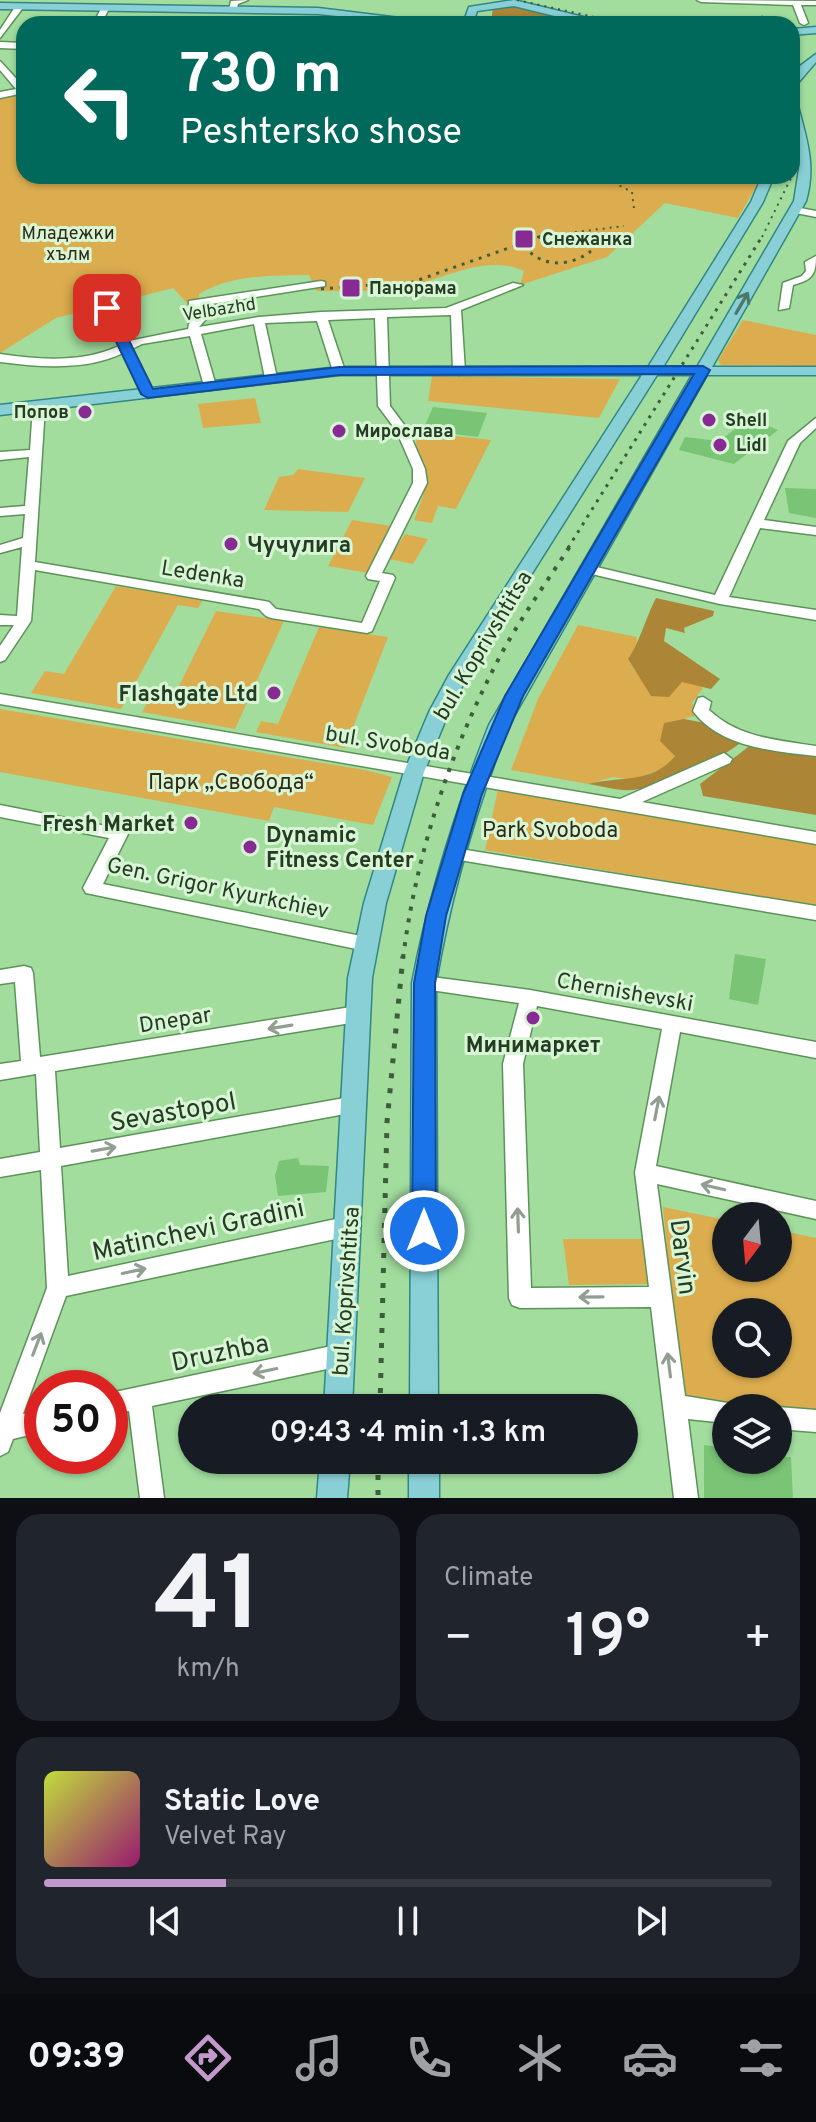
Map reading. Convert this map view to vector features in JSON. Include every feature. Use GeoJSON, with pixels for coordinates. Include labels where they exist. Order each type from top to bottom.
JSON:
{"type":"FeatureCollection","features":[{"type":"Feature","properties":{"kind":"main road"},"geometry":{"type":"LineString","coordinates":[[471,16],[473,9],[514,3],[567,16]]}},
{"type":"Feature","properties":{"kind":"main road"},"geometry":{"type":"LineString","coordinates":[[0,10],[105,9],[320,16]]}},
{"type":"Feature","properties":{"kind":"main road"},"geometry":{"type":"LineString","coordinates":[[0,10],[233,10],[368,16]]}},
{"type":"Feature","properties":{"kind":"main road"},"geometry":{"type":"LineString","coordinates":[[800,71],[816,57]]}},
{"type":"Feature","properties":{"kind":"main road"},"geometry":{"type":"LineString","coordinates":[[424,1394],[424,983],[436,916],[454,854],[477,781],[514,696],[795,210],[809,169],[809,158],[800,136]]}},
{"type":"Feature","properties":{"kind":"main road","name":"bul. Koprivshtitsa"},"geometry":{"type":"LineString","coordinates":[[339,1394],[356,1104],[357,1014],[366,944],[414,772],[439,712],[459,675],[573,499],[757,202],[765,184]]}},
{"type":"Feature","properties":{"kind":"main road"},"geometry":{"type":"LineString","coordinates":[[0,410],[339,371],[703,370],[813,373]]}},
{"type":"Feature","properties":{"kind":"main road"},"geometry":{"type":"LineString","coordinates":[[332,1498],[334,1474]]}},
{"type":"Feature","properties":{"kind":"main road"},"geometry":{"type":"LineString","coordinates":[[424,1474],[424,1498]]}},
{"type":"Feature","properties":{"kind":"street"},"geometry":{"type":"LineString","coordinates":[[233,10],[234,3],[244,0]]}},
{"type":"Feature","properties":{"kind":"street"},"geometry":{"type":"LineString","coordinates":[[500,0],[514,3]]}},
{"type":"Feature","properties":{"kind":"street"},"geometry":{"type":"LineString","coordinates":[[701,0],[816,3]]}},
{"type":"Feature","properties":{"kind":"street"},"geometry":{"type":"LineString","coordinates":[[796,2],[804,23]]}},
{"type":"Feature","properties":{"kind":"street"},"geometry":{"type":"LineString","coordinates":[[101,16],[105,9]]}},
{"type":"Feature","properties":{"kind":"street"},"geometry":{"type":"LineString","coordinates":[[0,36],[17,12]]}},
{"type":"Feature","properties":{"kind":"street"},"geometry":{"type":"LineString","coordinates":[[0,64],[16,83]]}},
{"type":"Feature","properties":{"kind":"street"},"geometry":{"type":"LineString","coordinates":[[795,210],[816,214]]}},
{"type":"Feature","properties":{"kind":"street"},"geometry":{"type":"LineString","coordinates":[[783,308],[788,283],[806,278],[811,271],[809,264],[816,259]]}},
{"type":"Feature","properties":{"kind":"street"},"geometry":{"type":"LineString","coordinates":[[210,386],[193,326],[208,310],[196,306],[196,301],[321,284]]}},
{"type":"Feature","properties":{"kind":"street","name":"Velbazhd"},"geometry":{"type":"LineString","coordinates":[[3,361],[40,364],[105,357],[139,341],[259,320],[448,311],[517,285]]}},
{"type":"Feature","properties":{"kind":"street"},"geometry":{"type":"LineString","coordinates":[[107,308],[148,394]]}},
{"type":"Feature","properties":{"kind":"street"},"geometry":{"type":"LineString","coordinates":[[448,311],[457,312],[459,371]]}},
{"type":"Feature","properties":{"kind":"street"},"geometry":{"type":"LineString","coordinates":[[380,371],[381,313]]}},
{"type":"Feature","properties":{"kind":"street"},"geometry":{"type":"LineString","coordinates":[[321,315],[339,371]]}},
{"type":"Feature","properties":{"kind":"street"},"geometry":{"type":"LineString","coordinates":[[259,320],[271,378]]}},
{"type":"Feature","properties":{"kind":"street","name":"Ledenka"},"geometry":{"type":"LineString","coordinates":[[28,565],[222,597],[264,605],[271,613],[367,628],[388,578],[373,576],[420,483],[419,469],[402,430],[384,406],[380,371]]}},
{"type":"Feature","properties":{"kind":"street"},"geometry":{"type":"LineString","coordinates":[[0,657],[24,621],[39,407]]}},
{"type":"Feature","properties":{"kind":"street"},"geometry":{"type":"LineString","coordinates":[[720,600],[794,441],[816,422]]}},
{"type":"Feature","properties":{"kind":"street"},"geometry":{"type":"LineString","coordinates":[[0,456],[37,453]]}},
{"type":"Feature","properties":{"kind":"street"},"geometry":{"type":"LineString","coordinates":[[0,512],[31,510]]}},
{"type":"Feature","properties":{"kind":"street"},"geometry":{"type":"LineString","coordinates":[[755,523],[816,531]]}},
{"type":"Feature","properties":{"kind":"street"},"geometry":{"type":"LineString","coordinates":[[0,549],[30,540]]}},
{"type":"Feature","properties":{"kind":"street"},"geometry":{"type":"LineString","coordinates":[[588,569],[720,600],[816,615]]}},
{"type":"Feature","properties":{"kind":"street"},"geometry":{"type":"LineString","coordinates":[[0,620],[24,621]]}},
{"type":"Feature","properties":{"kind":"street","name":"bul. Svoboda"},"geometry":{"type":"LineString","coordinates":[[0,699],[414,772],[816,838]]}},
{"type":"Feature","properties":{"kind":"street"},"geometry":{"type":"LineString","coordinates":[[703,702],[701,711],[722,732],[750,741],[816,751]]}},
{"type":"Feature","properties":{"kind":"street"},"geometry":{"type":"LineString","coordinates":[[620,805],[724,759]]}},
{"type":"Feature","properties":{"kind":"street","name":"Gen. Grigor Kyurkchiev"},"geometry":{"type":"LineString","coordinates":[[0,811],[120,834],[92,888],[366,944]]}},
{"type":"Feature","properties":{"kind":"street"},"geometry":{"type":"LineString","coordinates":[[454,854],[816,913]]}},
{"type":"Feature","properties":{"kind":"street"},"geometry":{"type":"LineString","coordinates":[[0,977],[24,973],[51,1159],[58,1288],[1,1435]]}},
{"type":"Feature","properties":{"kind":"street","name":"Chernishevski"},"geometry":{"type":"LineString","coordinates":[[424,983],[530,997],[816,1050]]}},
{"type":"Feature","properties":{"kind":"street"},"geometry":{"type":"LineString","coordinates":[[530,997],[513,1064],[520,1298],[661,1297]]}},
{"type":"Feature","properties":{"kind":"street","name":"Dnepar"},"geometry":{"type":"LineString","coordinates":[[0,1072],[357,1014]]}},
{"type":"Feature","properties":{"kind":"street","name":"Darvin"},"geometry":{"type":"LineString","coordinates":[[672,1024],[645,1172],[686,1498]]}},
{"type":"Feature","properties":{"kind":"street","name":"Sevastopol"},"geometry":{"type":"LineString","coordinates":[[0,1168],[356,1104]]}},
{"type":"Feature","properties":{"kind":"street"},"geometry":{"type":"LineString","coordinates":[[645,1172],[816,1210]]}},
{"type":"Feature","properties":{"kind":"street","name":"Matinchevi Gradini"},"geometry":{"type":"LineString","coordinates":[[58,1288],[350,1226]]}},
{"type":"Feature","properties":{"kind":"street","name":"Druzhba"},"geometry":{"type":"LineString","coordinates":[[128,1400],[341,1355]]}},
{"type":"Feature","properties":{"kind":"street"},"geometry":{"type":"LineString","coordinates":[[139,1397],[152,1498]]}},
{"type":"Feature","properties":{"kind":"street"},"geometry":{"type":"LineString","coordinates":[[674,1406],[712,1410]]}},
{"type":"Feature","properties":{"kind":"street"},"geometry":{"type":"LineString","coordinates":[[792,1419],[816,1421]]}},
{"type":"Feature","properties":{"kind":"street"},"geometry":{"type":"LineString","coordinates":[[1,1435],[24,1427]]}},
{"type":"Feature","properties":{"kind":"green space","name":"Младежки хълм"},"geometry":{"type":"Polygon","coordinates":[[[16,94],[16,184],[758,184],[738,218],[665,203],[607,257],[520,285],[524,271],[493,265],[460,271],[412,286],[377,291],[316,291],[309,275],[252,277],[211,287],[199,294],[199,299],[188,304],[173,288],[56,318],[0,353],[0,97],[16,94]]]}},
{"type":"Feature","properties":{"kind":"green space"},"geometry":{"type":"Polygon","coordinates":[[[743,320],[816,335],[816,366],[721,365],[718,360],[743,320]]]}},
{"type":"Feature","properties":{"kind":"green space"},"geometry":{"type":"Polygon","coordinates":[[[432,376],[620,379],[599,418],[428,401],[432,376]]]}},
{"type":"Feature","properties":{"kind":"green space"},"geometry":{"type":"Polygon","coordinates":[[[255,398],[261,423],[203,428],[198,404],[255,398]]]}},
{"type":"Feature","properties":{"kind":"green space"},"geometry":{"type":"Polygon","coordinates":[[[418,432],[491,440],[456,509],[438,506],[432,523],[414,520],[423,496],[416,442],[418,432]]]}},
{"type":"Feature","properties":{"kind":"green space"},"geometry":{"type":"Polygon","coordinates":[[[298,469],[365,478],[348,512],[264,510],[279,477],[293,475],[298,469]]]}},
{"type":"Feature","properties":{"kind":"green space"},"geometry":{"type":"Polygon","coordinates":[[[352,520],[391,526],[368,573],[328,566],[352,520]]]}},
{"type":"Feature","properties":{"kind":"green space"},"geometry":{"type":"Polygon","coordinates":[[[405,534],[428,539],[413,564],[389,559],[405,534]]]}},
{"type":"Feature","properties":{"kind":"green space"},"geometry":{"type":"Polygon","coordinates":[[[116,586],[203,600],[198,608],[178,605],[121,709],[31,693],[45,671],[64,674],[116,586]]]}},
{"type":"Feature","properties":{"kind":"green space"},"geometry":{"type":"Polygon","coordinates":[[[216,611],[284,621],[235,729],[142,712],[153,693],[174,696],[216,611]]]}},
{"type":"Feature","properties":{"kind":"green space"},"geometry":{"type":"Polygon","coordinates":[[[578,625],[637,637],[636,649],[628,659],[635,671],[694,682],[703,688],[692,703],[698,715],[684,719],[675,756],[665,768],[632,780],[613,777],[588,784],[511,770],[538,699],[578,625]]]}},
{"type":"Feature","properties":{"kind":"green space"},"geometry":{"type":"Polygon","coordinates":[[[319,627],[388,637],[345,748],[256,732],[261,721],[278,724],[319,627]]]}},
{"type":"Feature","properties":{"kind":"green space","name":"Парк „Свобода“"},"geometry":{"type":"Polygon","coordinates":[[[0,709],[392,777],[373,825],[274,807],[269,821],[0,772],[0,709]]]}},
{"type":"Feature","properties":{"kind":"green space","name":"Park Svoboda"},"geometry":{"type":"Polygon","coordinates":[[[498,789],[816,843],[816,906],[485,850],[498,789]]]}},
{"type":"Feature","properties":{"kind":"green space"},"geometry":{"type":"Polygon","coordinates":[[[663,1207],[712,1217],[712,1282],[792,1282],[792,1233],[816,1238],[816,1411],[792,1409],[792,1394],[712,1394],[712,1402],[681,1399],[663,1207]]]}},
{"type":"Feature","properties":{"kind":"green space"},"geometry":{"type":"Polygon","coordinates":[[[563,1239],[643,1239],[648,1284],[569,1285],[563,1239]]]}},
{"type":"Feature","properties":{"kind":"shaded area"},"geometry":{"type":"Polygon","coordinates":[[[506,5],[553,16],[492,16],[493,6],[506,5]]]}},
{"type":"Feature","properties":{"kind":"shaded area"},"geometry":{"type":"Polygon","coordinates":[[[656,598],[714,611],[713,616],[684,628],[685,633],[666,628],[664,641],[720,679],[711,689],[682,682],[669,697],[651,696],[628,659],[656,598]]]}},
{"type":"Feature","properties":{"kind":"shaded area"},"geometry":{"type":"Polygon","coordinates":[[[684,719],[705,723],[742,742],[704,766],[661,784],[627,790],[588,784],[635,778],[666,765],[675,756],[660,741],[664,723],[684,719]]]}},
{"type":"Feature","properties":{"kind":"shaded area"},"geometry":{"type":"Polygon","coordinates":[[[752,744],[816,754],[816,815],[703,796],[700,784],[752,744]]]}},
{"type":"Feature","properties":{"kind":"building"},"geometry":{"type":"Polygon","coordinates":[[[433,407],[487,413],[478,437],[423,430],[433,407]]]}},
{"type":"Feature","properties":{"kind":"building","name":"Lidl"},"geometry":{"type":"Polygon","coordinates":[[[750,418],[778,430],[734,464],[679,450],[685,437],[719,441],[750,418]]]}},
{"type":"Feature","properties":{"kind":"building"},"geometry":{"type":"Polygon","coordinates":[[[785,488],[816,489],[816,518],[789,513],[785,488]]]}},
{"type":"Feature","properties":{"kind":"building"},"geometry":{"type":"Polygon","coordinates":[[[735,954],[766,959],[758,1005],[729,999],[735,954]]]}},
{"type":"Feature","properties":{"kind":"building"},"geometry":{"type":"Polygon","coordinates":[[[298,1158],[300,1165],[329,1166],[326,1192],[278,1196],[275,1176],[279,1161],[298,1158]]]}},
{"type":"Feature","properties":{"kind":"building"},"geometry":{"type":"Polygon","coordinates":[[[704,1445],[712,1446],[712,1474],[792,1474],[793,1498],[704,1498],[704,1445]]]}},
{"type":"Feature","properties":{"kind":"railway"},"geometry":{"type":"LineString","coordinates":[[517,0],[590,16]]}},
{"type":"Feature","properties":{"kind":"railway"},"geometry":{"type":"LineString","coordinates":[[616,184],[632,192],[634,209]]}},
{"type":"Feature","properties":{"kind":"railway"},"geometry":{"type":"LineString","coordinates":[[763,235],[788,184]]}},
{"type":"Feature","properties":{"kind":"railway"},"geometry":{"type":"LineString","coordinates":[[561,234],[624,226]]}},
{"type":"Feature","properties":{"kind":"railway"},"geometry":{"type":"LineString","coordinates":[[546,236],[561,234]]}},
{"type":"Feature","properties":{"kind":"railway"},"geometry":{"type":"LineString","coordinates":[[549,236],[561,234]]}},
{"type":"Feature","properties":{"kind":"railway"},"geometry":{"type":"LineString","coordinates":[[561,234],[567,235]]}},
{"type":"Feature","properties":{"kind":"railway"},"geometry":{"type":"LineString","coordinates":[[541,237],[545,235]]}},
{"type":"Feature","properties":{"kind":"railway"},"geometry":{"type":"LineString","coordinates":[[530,240],[527,249],[549,262],[566,262],[590,252],[587,244],[567,235]]}},
{"type":"Feature","properties":{"kind":"railway"},"geometry":{"type":"LineString","coordinates":[[567,235],[574,237]]}},
{"type":"Feature","properties":{"kind":"railway"},"geometry":{"type":"LineString","coordinates":[[568,548],[763,235]]}},
{"type":"Feature","properties":{"kind":"railway"},"geometry":{"type":"LineString","coordinates":[[533,239],[546,236]]}},
{"type":"Feature","properties":{"kind":"railway"},"geometry":{"type":"LineString","coordinates":[[540,237],[546,236]]}},
{"type":"Feature","properties":{"kind":"railway"},"geometry":{"type":"LineString","coordinates":[[541,237],[549,236]]}},
{"type":"Feature","properties":{"kind":"railway"},"geometry":{"type":"LineString","coordinates":[[533,239],[541,237]]}},
{"type":"Feature","properties":{"kind":"railway"},"geometry":{"type":"LineString","coordinates":[[321,289],[413,282],[530,240]]}},
{"type":"Feature","properties":{"kind":"railway"},"geometry":{"type":"LineString","coordinates":[[403,958],[425,845],[463,736],[503,650],[570,546]]}},
{"type":"Feature","properties":{"kind":"railway"},"geometry":{"type":"LineString","coordinates":[[380,1394],[387,1122],[403,956]]}},
{"type":"Feature","properties":{"kind":"railway"},"geometry":{"type":"LineString","coordinates":[[378,1474],[378,1498]]}},
{"type":"Feature","properties":{"kind":"place","name":"Снежанка"},"geometry":{"type":"Point","coordinates":[524,239]}},
{"type":"Feature","properties":{"kind":"place","name":"Панорама"},"geometry":{"type":"Point","coordinates":[351,288]}},
{"type":"Feature","properties":{"kind":"place","name":"Попов"},"geometry":{"type":"Point","coordinates":[85,412]}},
{"type":"Feature","properties":{"kind":"place","name":"Shell"},"geometry":{"type":"Point","coordinates":[709,420]}},
{"type":"Feature","properties":{"kind":"place","name":"Мирослава"},"geometry":{"type":"Point","coordinates":[339,431]}},
{"type":"Feature","properties":{"kind":"place","name":"Lidl"},"geometry":{"type":"Point","coordinates":[720,445]}},
{"type":"Feature","properties":{"kind":"place","name":"Чучулига"},"geometry":{"type":"Point","coordinates":[231,544]}},
{"type":"Feature","properties":{"kind":"place","name":"Flashgate Ltd"},"geometry":{"type":"Point","coordinates":[274,693]}},
{"type":"Feature","properties":{"kind":"place","name":"Fresh Market"},"geometry":{"type":"Point","coordinates":[191,823]}},
{"type":"Feature","properties":{"kind":"place","name":"Dynamic Fitness Center"},"geometry":{"type":"Point","coordinates":[250,847]}},
{"type":"Feature","properties":{"kind":"place","name":"Минимаркет"},"geometry":{"type":"Point","coordinates":[533,1018]}},
{"type":"Feature","properties":{"kind":"route"},"geometry":{"type":"LineString","coordinates":[[107,308],[148,394],[339,371],[703,370],[670,432],[534,659],[499,725],[473,794],[436,916],[424,983],[424,1231]]}}]}
